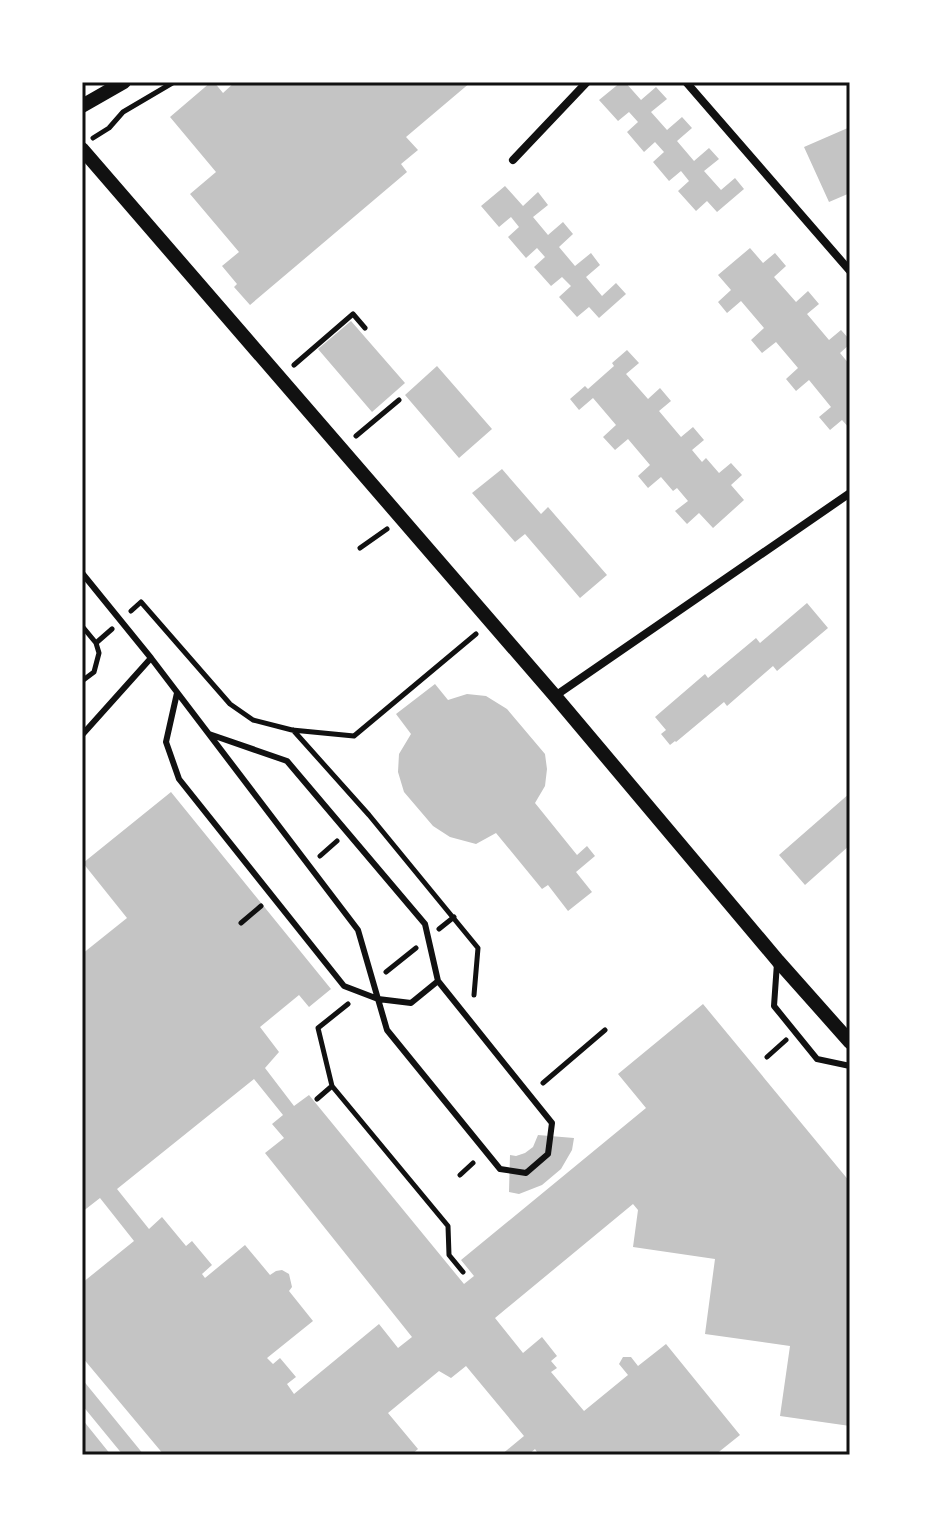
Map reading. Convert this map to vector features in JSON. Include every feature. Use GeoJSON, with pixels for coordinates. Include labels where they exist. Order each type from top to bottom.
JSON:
{"type":"FeatureCollection","features":[{"type":"Feature","properties":{"kind":"street"},"geometry":{"type":"LineString","coordinates":[[82,106],[124,82]]}},
{"type":"Feature","properties":{"kind":"street"},"geometry":{"type":"LineString","coordinates":[[513,160],[587,82]]}},
{"type":"Feature","properties":{"kind":"street"},"geometry":{"type":"LineString","coordinates":[[686,82],[850,271]]}},
{"type":"Feature","properties":{"kind":"street"},"geometry":{"type":"LineString","coordinates":[[82,149],[850,1042]]}},
{"type":"Feature","properties":{"kind":"street"},"geometry":{"type":"LineString","coordinates":[[555,696],[850,493]]}},
{"type":"Feature","properties":{"kind":"lane"},"geometry":{"type":"LineString","coordinates":[[82,573],[151,658],[358,930],[387,1030],[500,1169],[526,1173],[548,1154],[552,1123],[438,981],[425,924],[287,761],[209,734]]}},
{"type":"Feature","properties":{"kind":"lane"},"geometry":{"type":"LineString","coordinates":[[82,735],[151,658]]}},
{"type":"Feature","properties":{"kind":"lane"},"geometry":{"type":"LineString","coordinates":[[177,693],[166,742],[179,779],[344,986],[378,999],[411,1003],[438,981]]}},
{"type":"Feature","properties":{"kind":"lane"},"geometry":{"type":"LineString","coordinates":[[778,961],[774,1006],[817,1059],[850,1066]]}},
{"type":"Feature","properties":{"kind":"path"},"geometry":{"type":"LineString","coordinates":[[109,128],[123,112],[174,82]]}},
{"type":"Feature","properties":{"kind":"path"},"geometry":{"type":"LineString","coordinates":[[294,365],[353,314],[365,328]]}},
{"type":"Feature","properties":{"kind":"path"},"geometry":{"type":"LineString","coordinates":[[356,436],[399,400]]}},
{"type":"Feature","properties":{"kind":"path"},"geometry":{"type":"LineString","coordinates":[[360,548],[387,529]]}},
{"type":"Feature","properties":{"kind":"path"},"geometry":{"type":"LineString","coordinates":[[141,602],[230,704],[253,720],[292,730],[354,736],[479,632]]}},
{"type":"Feature","properties":{"kind":"path"},"geometry":{"type":"LineString","coordinates":[[82,681],[94,672],[99,653],[96,643]]}},
{"type":"Feature","properties":{"kind":"path"},"geometry":{"type":"LineString","coordinates":[[292,730],[369,815],[478,948],[474,995]]}},
{"type":"Feature","properties":{"kind":"path"},"geometry":{"type":"LineString","coordinates":[[543,1083],[605,1030]]}},
{"type":"Feature","properties":{"kind":"path"},"geometry":{"type":"LineString","coordinates":[[767,1057],[796,1032]]}},
{"type":"Feature","properties":{"kind":"path"},"geometry":{"type":"LineString","coordinates":[[332,1086],[448,1226],[449,1255],[463,1272]]}},
{"type":"Feature","properties":{"kind":"path"},"geometry":{"type":"LineString","coordinates":[[460,1175],[473,1163]]}},
{"type":"Feature","properties":{"kind":"building"},"geometry":{"type":"Polygon","coordinates":[[[211,82],[223,93],[235,82],[471,82],[406,137],[418,150],[401,164],[407,172],[250,305],[234,287],[237,284],[222,266],[239,252],[190,194],[216,172],[170,117],[211,82]]]}},
{"type":"Feature","properties":{"kind":"building"},"geometry":{"type":"Polygon","coordinates":[[[625,82],[641,100],[656,87],[667,99],[651,112],[667,130],[682,117],[692,128],[677,141],[694,161],[709,148],[719,159],[704,171],[721,190],[735,178],[744,189],[717,212],[707,201],[696,211],[678,191],[689,181],[681,171],[669,181],[653,162],[664,152],[655,142],[644,152],[627,132],[638,122],[629,112],[618,121],[599,100],[625,82]]]}},
{"type":"Feature","properties":{"kind":"building"},"geometry":{"type":"Polygon","coordinates":[[[850,127],[850,193],[829,202],[804,147],[850,127]]]}},
{"type":"Feature","properties":{"kind":"building"},"geometry":{"type":"Polygon","coordinates":[[[505,186],[523,206],[538,192],[548,205],[533,217],[548,235],[563,222],[573,234],[559,247],[575,266],[591,253],[600,265],[586,277],[602,296],[616,283],[626,294],[599,318],[589,307],[577,317],[559,297],[571,286],[562,277],[551,286],[534,267],[545,257],[537,248],[526,258],[508,237],[519,227],[511,217],[499,227],[481,206],[505,186]]]}},
{"type":"Feature","properties":{"kind":"building"},"geometry":{"type":"Polygon","coordinates":[[[750,248],[763,263],[775,253],[786,266],[774,277],[796,302],[808,291],[819,304],[807,314],[829,340],[841,330],[850,340],[850,344],[840,353],[850,365],[850,429],[842,420],[830,430],[819,417],[831,407],[809,380],[796,391],[786,379],[798,368],[776,342],[762,353],[751,340],[764,328],[741,301],[727,313],[718,302],[731,290],[718,275],[750,248]]]}},
{"type":"Feature","properties":{"kind":"building"},"geometry":{"type":"Polygon","coordinates":[[[351,321],[405,383],[372,412],[318,349],[351,321]]]}},
{"type":"Feature","properties":{"kind":"building"},"geometry":{"type":"Polygon","coordinates":[[[627,350],[639,363],[626,374],[648,399],[660,388],[671,401],[659,411],[681,437],[693,427],[704,440],[692,450],[702,462],[706,458],[719,473],[731,463],[742,475],[731,485],[744,500],[713,528],[699,513],[687,524],[675,511],[688,501],[677,488],[673,491],[661,477],[648,488],[638,476],[650,465],[628,439],[615,450],[603,437],[616,425],[593,398],[579,410],[570,399],[585,386],[588,389],[627,350]]]}},
{"type":"Feature","properties":{"kind":"building"},"geometry":{"type":"Polygon","coordinates":[[[437,366],[492,429],[459,458],[405,395],[437,366]]]}},
{"type":"Feature","properties":{"kind":"building"},"geometry":{"type":"Polygon","coordinates":[[[502,469],[541,514],[548,507],[607,575],[580,598],[525,534],[515,542],[472,493],[502,469]]]}},
{"type":"Feature","properties":{"kind":"building"},"geometry":{"type":"Polygon","coordinates":[[[807,603],[828,628],[777,671],[773,666],[727,706],[724,702],[670,745],[661,734],[666,730],[655,717],[705,674],[708,678],[756,638],[760,643],[807,603]]]}},
{"type":"Feature","properties":{"kind":"building"},"geometry":{"type":"Polygon","coordinates":[[[435,684],[448,700],[467,694],[486,696],[507,709],[545,754],[545,786],[535,803],[577,855],[587,846],[595,856],[576,872],[592,892],[568,911],[548,885],[542,889],[496,833],[476,844],[450,837],[433,826],[404,792],[398,772],[399,754],[411,734],[396,714],[435,684]]]}},
{"type":"Feature","properties":{"kind":"building"},"geometry":{"type":"Polygon","coordinates":[[[171,792],[331,989],[309,1007],[299,995],[260,1027],[279,1052],[265,1068],[294,1106],[309,1095],[464,1284],[474,1276],[461,1260],[646,1108],[618,1074],[703,1004],[850,1182],[850,1426],[780,1416],[790,1346],[705,1334],[715,1259],[633,1247],[638,1210],[633,1204],[495,1318],[523,1353],[542,1337],[557,1356],[551,1361],[557,1368],[551,1372],[584,1411],[628,1375],[619,1364],[623,1357],[631,1357],[638,1366],[666,1344],[740,1435],[715,1455],[539,1455],[535,1449],[528,1455],[501,1455],[524,1436],[466,1366],[451,1378],[439,1371],[388,1413],[418,1449],[411,1455],[164,1455],[82,1357],[82,1283],[134,1241],[100,1198],[82,1212],[82,954],[127,918],[83,863],[171,792]],[[254,1079],[117,1189],[149,1229],[162,1217],[186,1246],[192,1241],[212,1265],[202,1274],[205,1278],[245,1245],[270,1275],[282,1270],[289,1274],[292,1287],[289,1291],[313,1321],[267,1358],[273,1364],[280,1358],[296,1377],[287,1384],[294,1394],[379,1324],[398,1348],[412,1337],[265,1153],[284,1138],[272,1124],[283,1115],[254,1079]]]}},
{"type":"Feature","properties":{"kind":"building"},"geometry":{"type":"Polygon","coordinates":[[[850,793],[850,845],[805,885],[779,855],[850,793]]]}},
{"type":"Feature","properties":{"kind":"building"},"geometry":{"type":"Polygon","coordinates":[[[538,1135],[574,1138],[572,1150],[561,1169],[542,1185],[519,1194],[509,1192],[510,1155],[525,1153],[533,1147],[538,1135]]]}},
{"type":"Feature","properties":{"kind":"building"},"geometry":{"type":"Polygon","coordinates":[[[82,1379],[144,1455],[123,1455],[82,1405],[82,1379]]]}},
{"type":"Feature","properties":{"kind":"building"},"geometry":{"type":"Polygon","coordinates":[[[82,1419],[111,1455],[82,1455],[82,1419]]]}}]}
